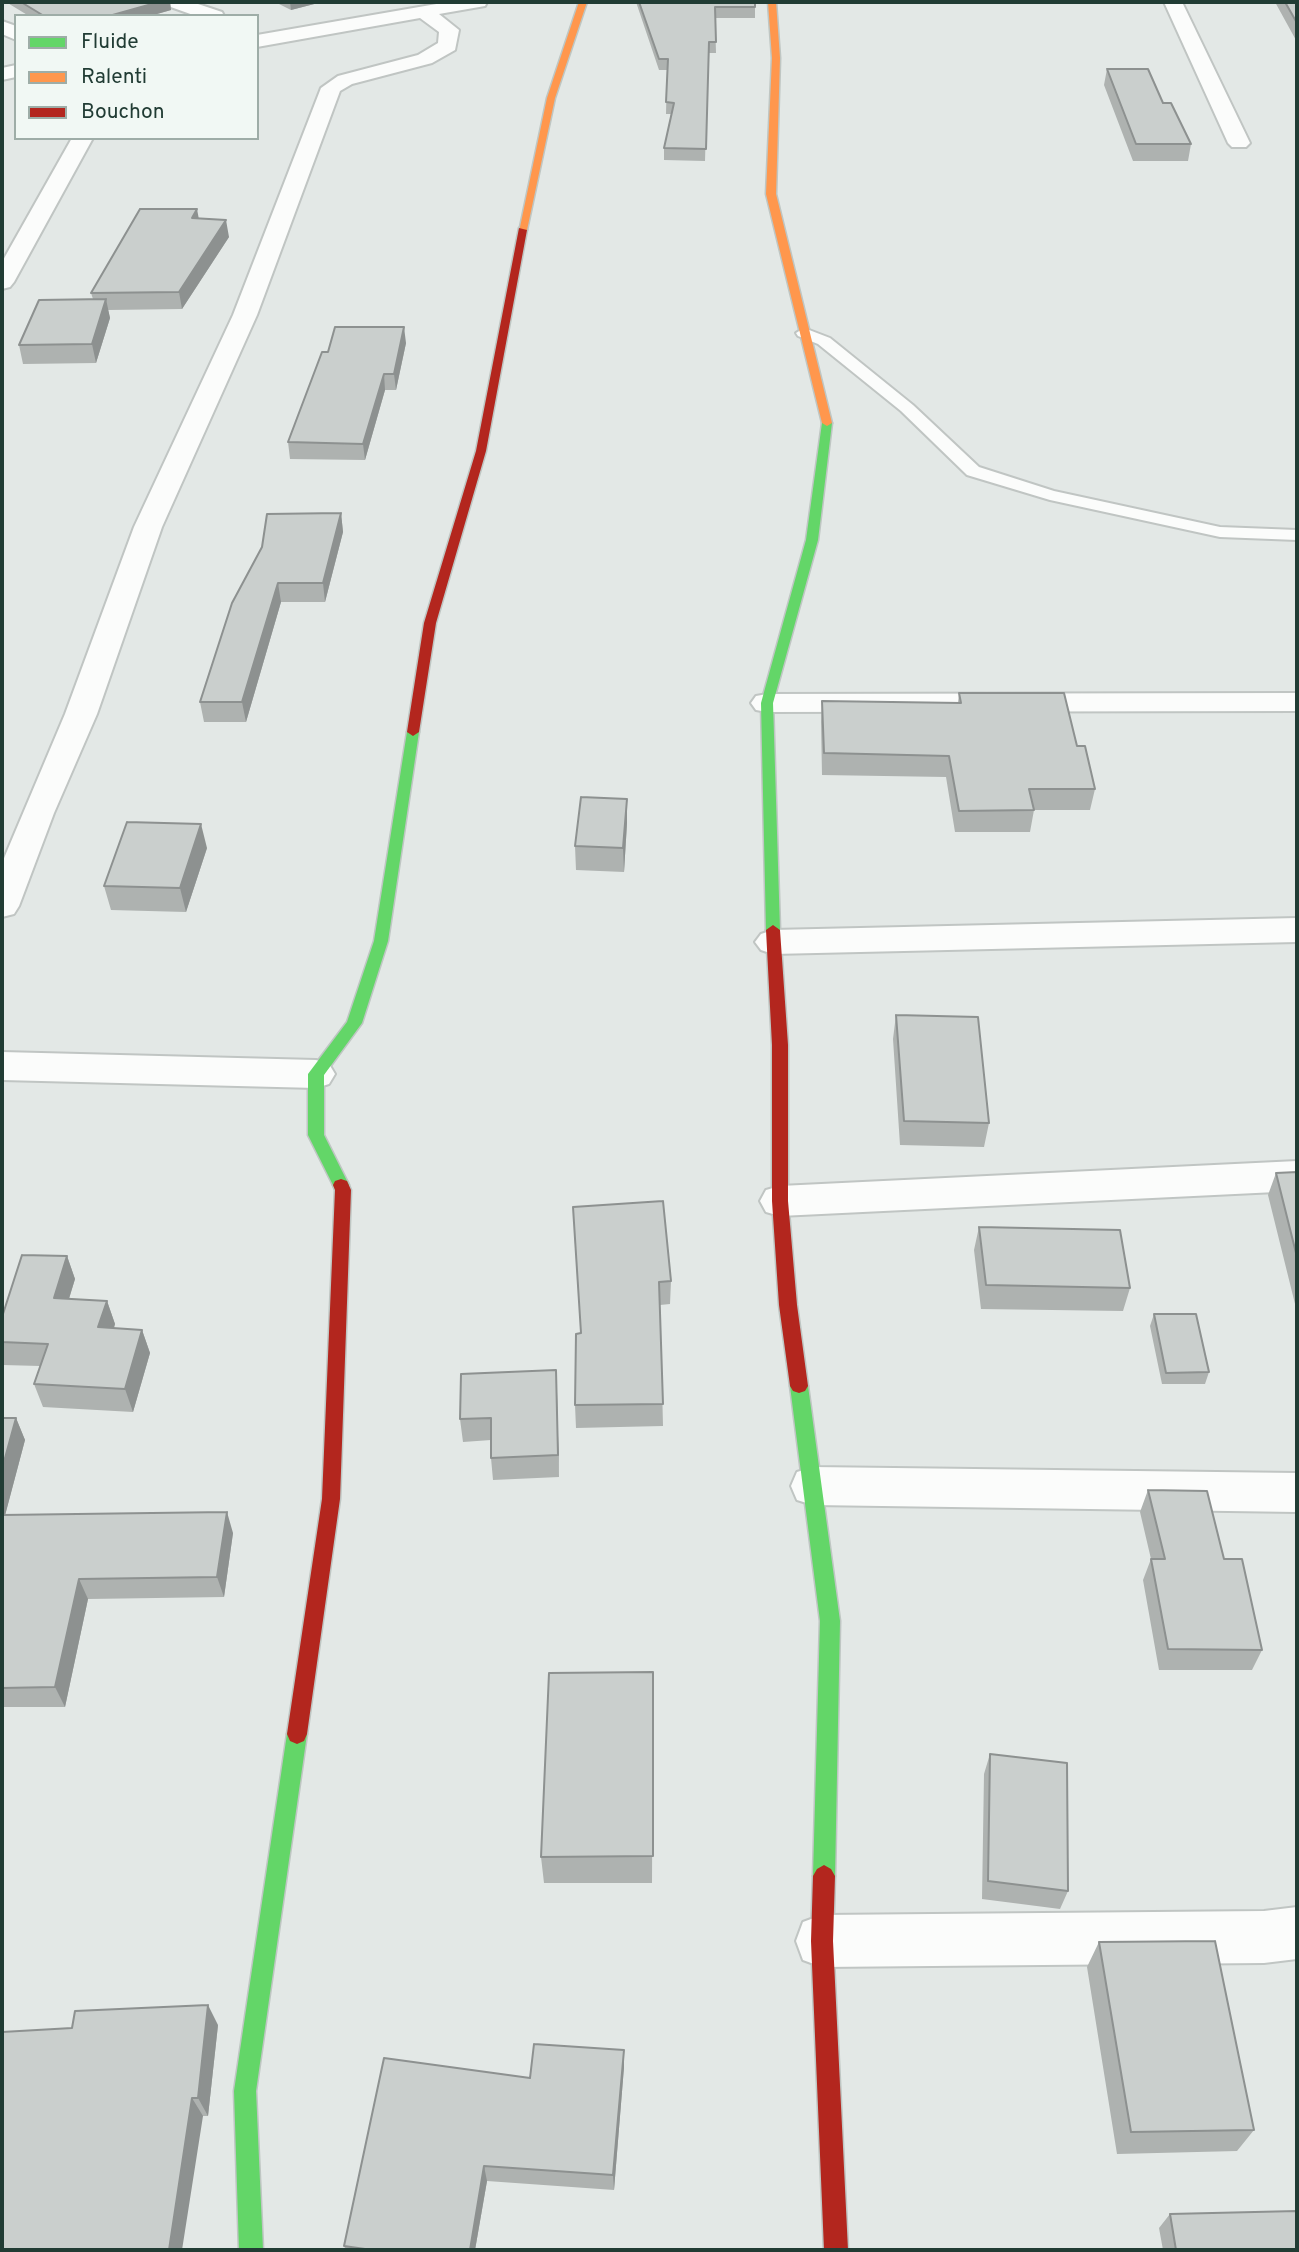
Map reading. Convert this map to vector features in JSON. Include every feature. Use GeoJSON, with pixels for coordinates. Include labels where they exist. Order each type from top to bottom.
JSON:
{"type":"FeatureCollection","features":[{"type":"Feature","properties":{"kind":"street"},"geometry":{"type":"LineString","coordinates":[[175,2],[209,14]]}},
{"type":"Feature","properties":{"kind":"street"},"geometry":{"type":"LineString","coordinates":[[259,41],[478,2]]}},
{"type":"Feature","properties":{"kind":"street"},"geometry":{"type":"LineString","coordinates":[[251,2250],[245,2091],[331,1499],[343,1190],[316,1135],[316,1074],[354,1023],[381,941],[430,622],[481,451],[528,199],[545,124],[583,2]]}},
{"type":"Feature","properties":{"kind":"street"},"geometry":{"type":"LineString","coordinates":[[772,2],[776,58],[771,194],[827,424],[812,540],[767,703],[773,942],[780,1045],[780,1201],[788,1305],[830,1621],[822,1941],[836,2250]]}},
{"type":"Feature","properties":{"kind":"street"},"geometry":{"type":"LineString","coordinates":[[1173,2],[1239,143]]}},
{"type":"Feature","properties":{"kind":"street"},"geometry":{"type":"LineString","coordinates":[[353,8],[371,21]]}},
{"type":"Feature","properties":{"kind":"street"},"geometry":{"type":"LineString","coordinates":[[2,906],[37,813],[81,714],[148,527],[245,315],[331,89],[345,80],[425,59],[448,46],[449,30],[425,13]]}},
{"type":"Feature","properties":{"kind":"street"},"geometry":{"type":"LineString","coordinates":[[259,30],[282,37]]}},
{"type":"Feature","properties":{"kind":"street"},"geometry":{"type":"LineString","coordinates":[[2,282],[82,140]]}},
{"type":"Feature","properties":{"kind":"street"},"geometry":{"type":"LineString","coordinates":[[767,703],[1297,702]]}},
{"type":"Feature","properties":{"kind":"street"},"geometry":{"type":"LineString","coordinates":[[773,942],[1297,930]]}},
{"type":"Feature","properties":{"kind":"street"},"geometry":{"type":"LineString","coordinates":[[3,1067],[316,1074]]}},
{"type":"Feature","properties":{"kind":"street"},"geometry":{"type":"LineString","coordinates":[[780,1201],[1297,1176]]}},
{"type":"Feature","properties":{"kind":"street"},"geometry":{"type":"LineString","coordinates":[[813,1486],[1297,1493]]}},
{"type":"Feature","properties":{"kind":"street"},"geometry":{"type":"LineString","coordinates":[[822,1941],[1264,1937],[1297,1933]]}},
{"type":"Feature","properties":{"kind":"lane"},"geometry":{"type":"LineString","coordinates":[[804,333],[824,341],[907,408],[973,471],[1050,495],[1220,532],[1297,535]]}},
{"type":"Feature","properties":{"kind":"building"},"geometry":{"type":"Polygon","coordinates":[[[21,2],[159,2],[116,14],[41,14],[21,2]]]}},
{"type":"Feature","properties":{"kind":"building"},"geometry":{"type":"Polygon","coordinates":[[[639,2],[755,2],[755,7],[715,7],[716,42],[709,42],[706,149],[664,148],[674,103],[666,102],[668,59],[659,59],[639,2]]]}},
{"type":"Feature","properties":{"kind":"building"},"geometry":{"type":"Polygon","coordinates":[[[1285,2],[1297,2],[1297,23],[1285,2]]]}},
{"type":"Feature","properties":{"kind":"building"},"geometry":{"type":"Polygon","coordinates":[[[1107,69],[1148,69],[1163,103],[1171,103],[1191,144],[1136,144],[1107,69]]]}},
{"type":"Feature","properties":{"kind":"building"},"geometry":{"type":"Polygon","coordinates":[[[140,209],[197,209],[192,218],[226,220],[179,292],[91,293],[140,209]]]}},
{"type":"Feature","properties":{"kind":"building"},"geometry":{"type":"Polygon","coordinates":[[[106,299],[92,344],[19,345],[39,300],[106,299]]]}},
{"type":"Feature","properties":{"kind":"building"},"geometry":{"type":"Polygon","coordinates":[[[335,327],[404,327],[394,374],[384,374],[363,444],[288,442],[322,352],[328,352],[335,327]]]}},
{"type":"Feature","properties":{"kind":"building"},"geometry":{"type":"Polygon","coordinates":[[[341,513],[323,583],[278,583],[242,702],[200,702],[232,603],[262,547],[267,514],[341,513]]]}},
{"type":"Feature","properties":{"kind":"building"},"geometry":{"type":"Polygon","coordinates":[[[959,693],[1064,693],[1077,746],[1085,746],[1095,789],[1029,789],[1034,810],[959,811],[949,756],[824,753],[822,701],[961,703],[959,693]]]}},
{"type":"Feature","properties":{"kind":"building"},"geometry":{"type":"Polygon","coordinates":[[[581,797],[627,799],[623,848],[575,846],[581,797]]]}},
{"type":"Feature","properties":{"kind":"building"},"geometry":{"type":"Polygon","coordinates":[[[127,822],[201,824],[180,888],[104,886],[127,822]]]}},
{"type":"Feature","properties":{"kind":"building"},"geometry":{"type":"Polygon","coordinates":[[[896,1015],[978,1017],[989,1123],[904,1121],[896,1015]]]}},
{"type":"Feature","properties":{"kind":"building"},"geometry":{"type":"Polygon","coordinates":[[[1297,1172],[1297,1257],[1276,1173],[1297,1172]]]}},
{"type":"Feature","properties":{"kind":"building"},"geometry":{"type":"Polygon","coordinates":[[[663,1201],[671,1281],[659,1282],[663,1404],[575,1405],[576,1334],[581,1333],[573,1207],[663,1201]]]}},
{"type":"Feature","properties":{"kind":"building"},"geometry":{"type":"Polygon","coordinates":[[[979,1227],[1120,1230],[1130,1288],[986,1285],[979,1227]]]}},
{"type":"Feature","properties":{"kind":"building"},"geometry":{"type":"Polygon","coordinates":[[[22,1255],[67,1256],[54,1298],[107,1301],[98,1327],[142,1330],[125,1389],[34,1384],[48,1344],[2,1342],[2,1317],[22,1255]]]}},
{"type":"Feature","properties":{"kind":"building"},"geometry":{"type":"Polygon","coordinates":[[[1154,1314],[1196,1314],[1209,1372],[1166,1373],[1154,1314]]]}},
{"type":"Feature","properties":{"kind":"building"},"geometry":{"type":"Polygon","coordinates":[[[556,1370],[558,1455],[491,1458],[491,1418],[460,1419],[461,1374],[556,1370]]]}},
{"type":"Feature","properties":{"kind":"building"},"geometry":{"type":"Polygon","coordinates":[[[2,1418],[16,1418],[2,1469],[2,1418]]]}},
{"type":"Feature","properties":{"kind":"building"},"geometry":{"type":"Polygon","coordinates":[[[1148,1490],[1207,1491],[1224,1559],[1242,1559],[1262,1650],[1168,1649],[1151,1559],[1165,1559],[1148,1490]]]}},
{"type":"Feature","properties":{"kind":"building"},"geometry":{"type":"Polygon","coordinates":[[[227,1512],[217,1577],[79,1579],[55,1687],[2,1688],[2,1515],[227,1512]]]}},
{"type":"Feature","properties":{"kind":"building"},"geometry":{"type":"Polygon","coordinates":[[[653,1672],[653,1856],[541,1857],[549,1673],[653,1672]]]}},
{"type":"Feature","properties":{"kind":"building"},"geometry":{"type":"Polygon","coordinates":[[[990,1754],[1067,1763],[1068,1891],[988,1881],[990,1754]]]}},
{"type":"Feature","properties":{"kind":"building"},"geometry":{"type":"Polygon","coordinates":[[[1215,1941],[1254,2130],[1131,2132],[1099,1942],[1215,1941]]]}},
{"type":"Feature","properties":{"kind":"building"},"geometry":{"type":"Polygon","coordinates":[[[208,2005],[198,2098],[192,2098],[169,2250],[2,2250],[2,2032],[72,2028],[75,2011],[208,2005]]]}},
{"type":"Feature","properties":{"kind":"building"},"geometry":{"type":"Polygon","coordinates":[[[534,2044],[624,2050],[613,2175],[484,2166],[470,2250],[372,2250],[344,2246],[384,2058],[530,2078],[534,2044]]]}},
{"type":"Feature","properties":{"kind":"building"},"geometry":{"type":"Polygon","coordinates":[[[1297,2211],[1297,2250],[1176,2250],[1170,2214],[1297,2211]]]}},
{"type":"Feature","properties":{"kind":"traffic: fast"},"geometry":{"type":"LineString","coordinates":[[773,930],[767,703],[812,540],[827,423]]}},
{"type":"Feature","properties":{"kind":"traffic: fast"},"geometry":{"type":"LineString","coordinates":[[341,1185],[316,1135],[316,1074],[354,1023],[381,941],[413,732]]}},
{"type":"Feature","properties":{"kind":"traffic: fast"},"geometry":{"type":"LineString","coordinates":[[799,1386],[830,1621],[824,1876]]}},
{"type":"Feature","properties":{"kind":"traffic: fast"},"geometry":{"type":"LineString","coordinates":[[251,2250],[245,2091],[297,1734]]}},
{"type":"Feature","properties":{"kind":"traffic: slow"},"geometry":{"type":"LineString","coordinates":[[522,230],[551,98],[583,2]]}},
{"type":"Feature","properties":{"kind":"traffic: slow"},"geometry":{"type":"LineString","coordinates":[[772,2],[776,58],[771,194],[827,423]]}},
{"type":"Feature","properties":{"kind":"traffic: jam"},"geometry":{"type":"LineString","coordinates":[[413,732],[430,623],[481,451],[522,230]]}},
{"type":"Feature","properties":{"kind":"traffic: jam"},"geometry":{"type":"LineString","coordinates":[[773,930],[780,1045],[780,1201],[788,1305],[799,1386]]}},
{"type":"Feature","properties":{"kind":"traffic: jam"},"geometry":{"type":"LineString","coordinates":[[297,1734],[331,1499],[343,1190],[341,1185]]}},
{"type":"Feature","properties":{"kind":"traffic: jam"},"geometry":{"type":"LineString","coordinates":[[824,1876],[822,1941],[836,2250]]}}]}
